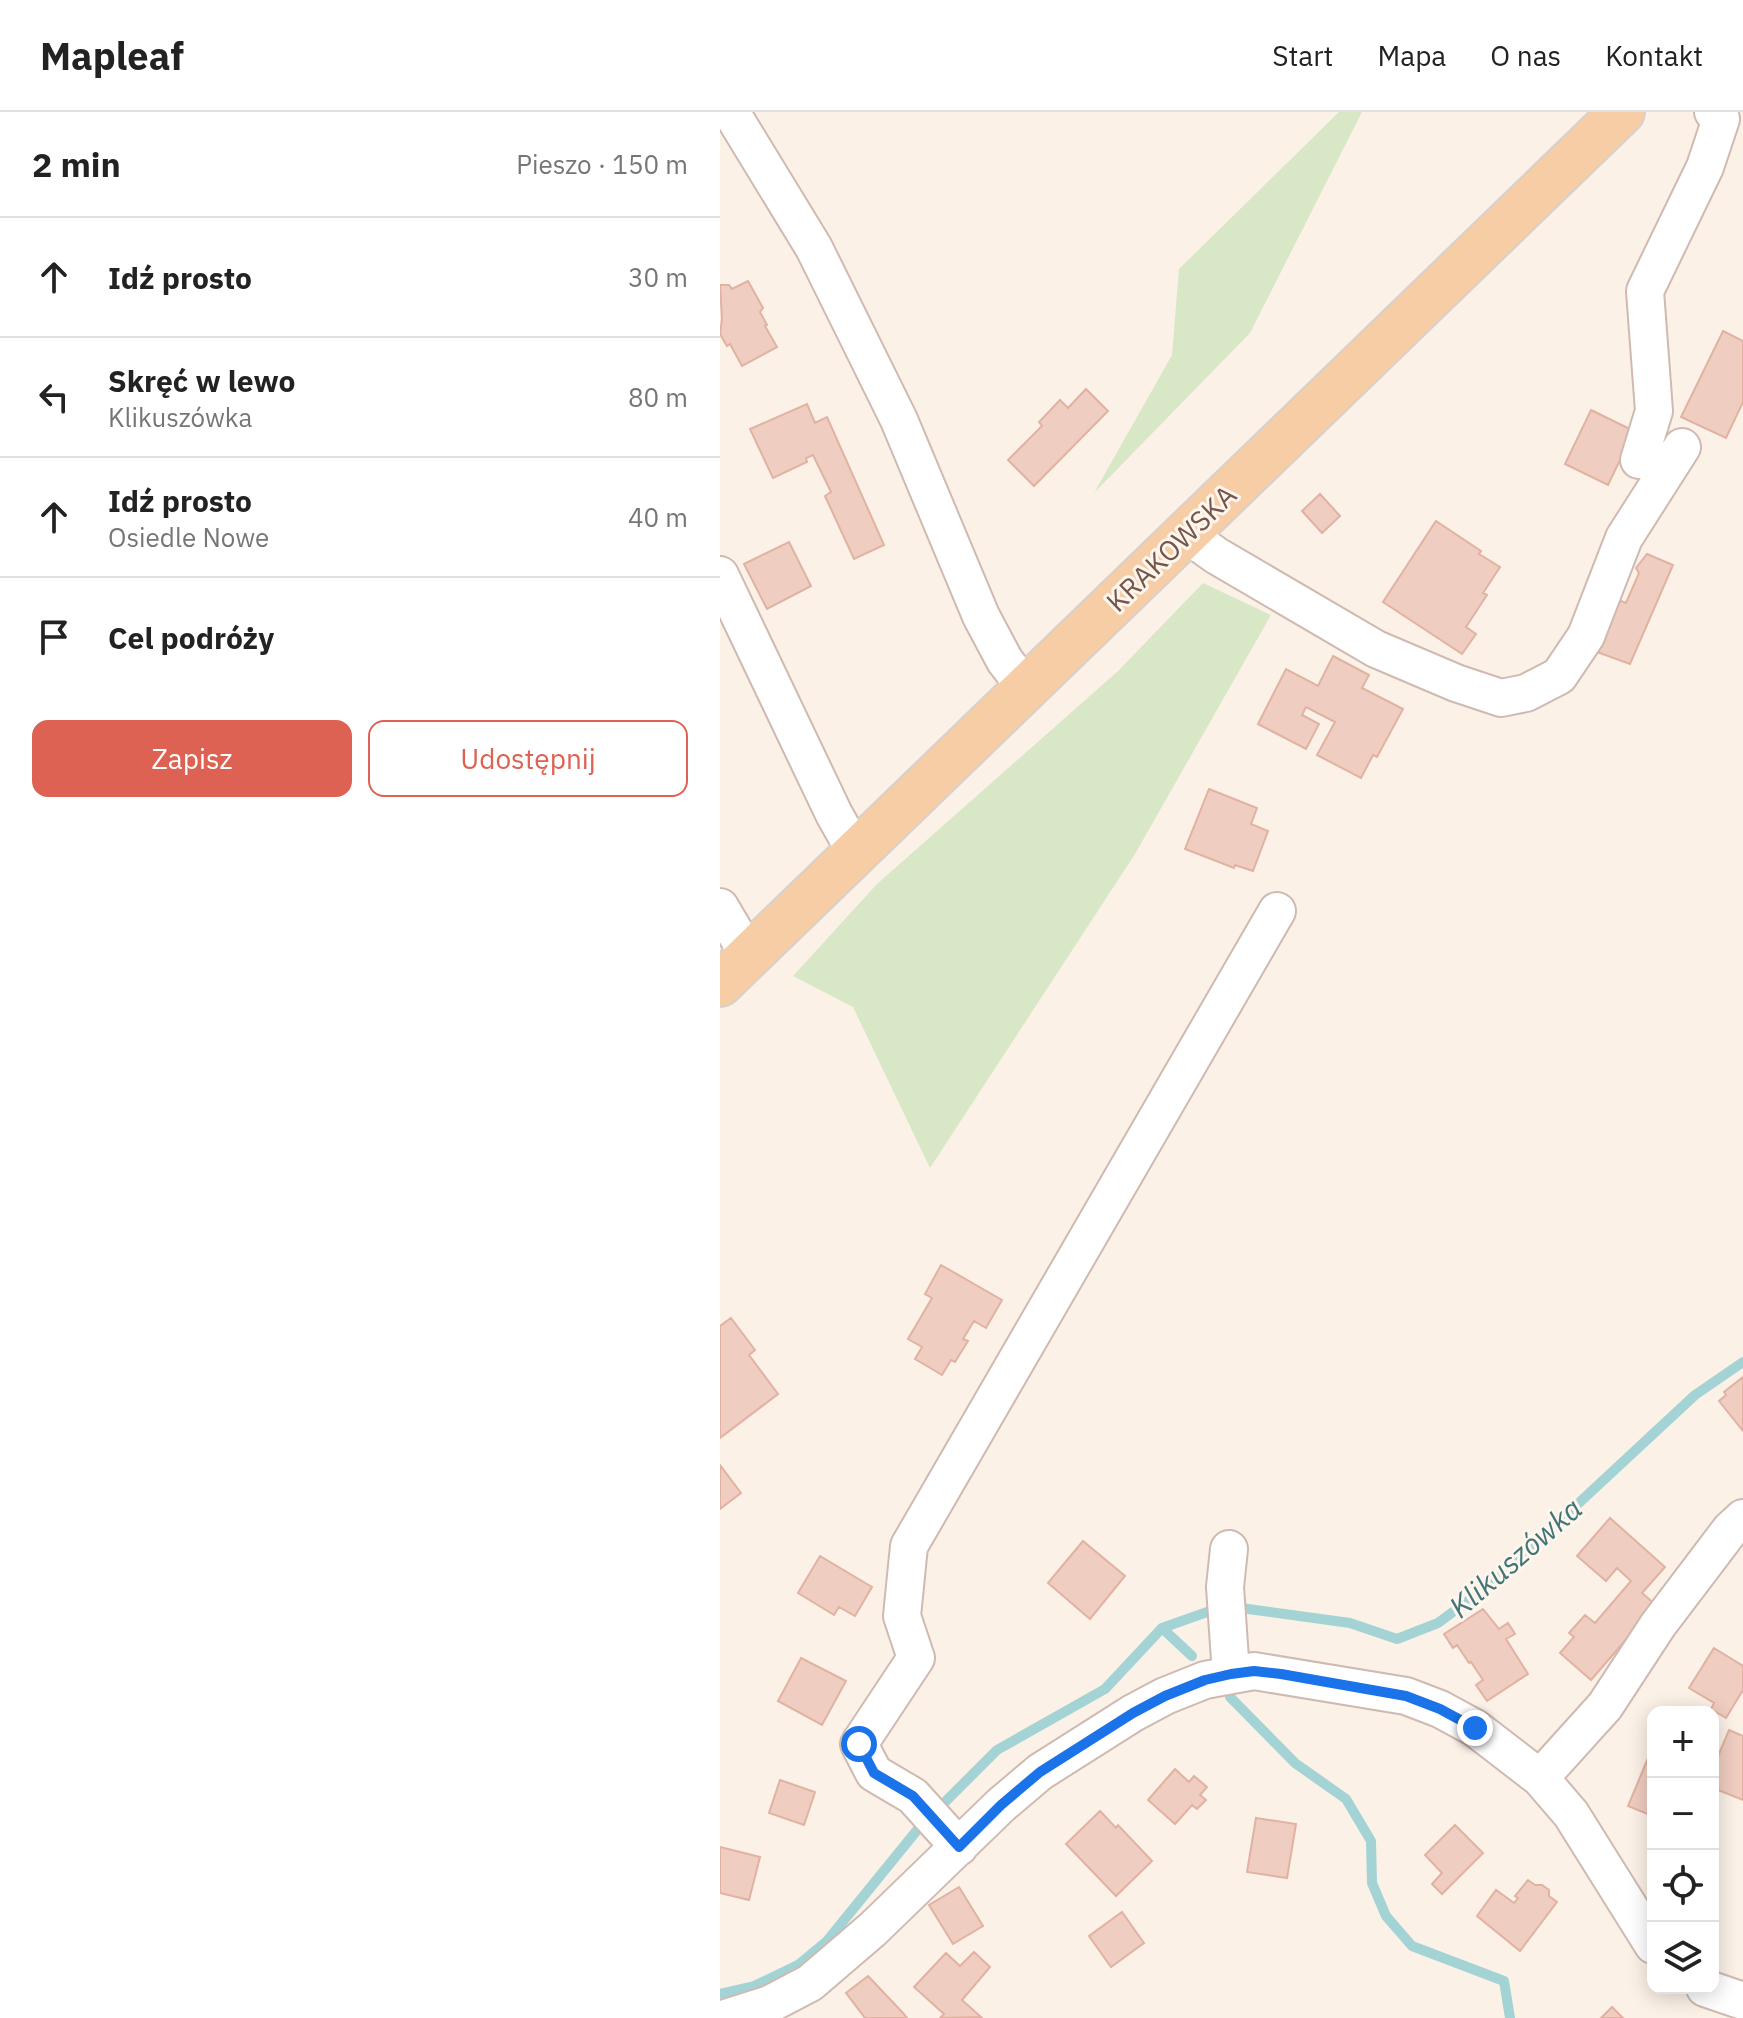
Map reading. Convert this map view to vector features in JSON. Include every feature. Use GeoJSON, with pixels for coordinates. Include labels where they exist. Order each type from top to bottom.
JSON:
{"type":"FeatureCollection","features":[{"type":"Feature","properties":{"kind":"main road","name":"KRAKOWSKA"},"geometry":{"type":"LineString","coordinates":[[734,970],[1622,112]]}},
{"type":"Feature","properties":{"kind":"street"},"geometry":{"type":"LineString","coordinates":[[731,112],[814,248],[899,420],[981,616],[1005,661],[1026,688]]}},
{"type":"Feature","properties":{"kind":"street"},"geometry":{"type":"LineString","coordinates":[[1639,460],[1654,411],[1645,291],[1705,167],[1721,119],[1713,112]]}},
{"type":"Feature","properties":{"kind":"street"},"geometry":{"type":"LineString","coordinates":[[1186,534],[1217,556],[1376,649],[1456,683],[1501,698],[1526,693],[1559,676],[1586,636],[1624,538],[1682,447]]}},
{"type":"Feature","properties":{"kind":"street"},"geometry":{"type":"LineString","coordinates":[[720,575],[834,814],[856,853]]}},
{"type":"Feature","properties":{"kind":"street"},"geometry":{"type":"LineString","coordinates":[[720,907],[734,970]]}},
{"type":"Feature","properties":{"kind":"street"},"geometry":{"type":"LineString","coordinates":[[951,1837],[913,1796],[874,1773],[859,1744],[916,1658],[902,1616],[909,1546],[1277,911]]}},
{"type":"Feature","properties":{"kind":"street"},"geometry":{"type":"LineString","coordinates":[[1540,1778],[1605,1706],[1658,1625],[1730,1530],[1743,1518]]}},
{"type":"Feature","properties":{"kind":"street"},"geometry":{"type":"LineString","coordinates":[[1229,1549],[1225,1587],[1231,1674]]}},
{"type":"Feature","properties":{"kind":"street"},"geometry":{"type":"LineString","coordinates":[[726,2018],[770,2004],[810,1983],[873,1929],[951,1837],[1001,1805],[1040,1772],[1165,1696],[1205,1680],[1254,1671],[1406,1696],[1440,1709],[1475,1728],[1540,1778],[1571,1814],[1647,1935]]}},
{"type":"Feature","properties":{"kind":"street"},"geometry":{"type":"LineString","coordinates":[[1719,1993],[1743,2001]]}},
{"type":"Feature","properties":{"kind":"green space"},"geometry":{"type":"Polygon","coordinates":[[[1339,112],[1362,112],[1250,333],[1094,493],[1172,355],[1179,269],[1339,112]]]}},
{"type":"Feature","properties":{"kind":"green space"},"geometry":{"type":"Polygon","coordinates":[[[1203,583],[1271,615],[1135,854],[930,1168],[853,1007],[793,976],[877,884],[1118,671],[1203,583]]]}},
{"type":"Feature","properties":{"kind":"building"},"geometry":{"type":"Polygon","coordinates":[[[748,281],[763,308],[760,312],[765,326],[777,347],[742,366],[730,344],[727,346],[720,334],[720,285],[729,285],[732,289],[748,281]]]}},
{"type":"Feature","properties":{"kind":"building"},"geometry":{"type":"Polygon","coordinates":[[[1723,331],[1743,341],[1743,402],[1726,438],[1681,417],[1723,331]]]}},
{"type":"Feature","properties":{"kind":"building"},"geometry":{"type":"Polygon","coordinates":[[[1086,389],[1108,411],[1034,486],[1008,460],[1042,426],[1039,422],[1060,400],[1068,408],[1086,389]]]}},
{"type":"Feature","properties":{"kind":"building"},"geometry":{"type":"Polygon","coordinates":[[[807,404],[815,423],[827,417],[884,545],[854,559],[825,496],[831,492],[813,455],[806,458],[807,462],[773,478],[750,429],[807,404]]]}},
{"type":"Feature","properties":{"kind":"building"},"geometry":{"type":"Polygon","coordinates":[[[1591,410],[1634,431],[1608,485],[1565,464],[1591,410]]]}},
{"type":"Feature","properties":{"kind":"building"},"geometry":{"type":"Polygon","coordinates":[[[1320,494],[1340,516],[1322,533],[1302,511],[1320,494]]]}},
{"type":"Feature","properties":{"kind":"building"},"geometry":{"type":"Polygon","coordinates":[[[1436,521],[1500,567],[1483,593],[1487,595],[1466,627],[1476,634],[1462,654],[1383,602],[1436,521]]]}},
{"type":"Feature","properties":{"kind":"building"},"geometry":{"type":"Polygon","coordinates":[[[789,542],[811,586],[767,609],[744,564],[789,542]]]}},
{"type":"Feature","properties":{"kind":"building"},"geometry":{"type":"Polygon","coordinates":[[[1647,554],[1673,565],[1630,664],[1594,651],[1616,599],[1626,603],[1639,573],[1636,568],[1647,554]]]}},
{"type":"Feature","properties":{"kind":"building"},"geometry":{"type":"Polygon","coordinates":[[[1333,656],[1369,675],[1362,688],[1403,709],[1377,757],[1373,755],[1361,778],[1317,755],[1335,722],[1306,707],[1302,715],[1319,724],[1306,749],[1258,724],[1286,669],[1318,686],[1333,656]]]}},
{"type":"Feature","properties":{"kind":"building"},"geometry":{"type":"Polygon","coordinates":[[[1209,789],[1257,808],[1251,824],[1268,831],[1253,871],[1235,865],[1234,868],[1185,849],[1209,789]]]}},
{"type":"Feature","properties":{"kind":"building"},"geometry":{"type":"Polygon","coordinates":[[[941,1265],[1002,1300],[986,1328],[974,1321],[963,1339],[968,1341],[955,1362],[951,1360],[942,1375],[915,1359],[922,1347],[908,1339],[932,1298],[925,1294],[941,1265]]]}},
{"type":"Feature","properties":{"kind":"building"},"geometry":{"type":"Polygon","coordinates":[[[731,1318],[755,1350],[749,1355],[778,1394],[720,1438],[720,1326],[731,1318]]]}},
{"type":"Feature","properties":{"kind":"building"},"geometry":{"type":"Polygon","coordinates":[[[1743,1377],[1743,1431],[1719,1401],[1726,1395],[1724,1392],[1743,1377]]]}},
{"type":"Feature","properties":{"kind":"building"},"geometry":{"type":"Polygon","coordinates":[[[720,1465],[741,1493],[720,1509],[720,1465]]]}},
{"type":"Feature","properties":{"kind":"building"},"geometry":{"type":"Polygon","coordinates":[[[1610,1518],[1665,1567],[1642,1593],[1656,1605],[1591,1680],[1560,1653],[1574,1637],[1569,1633],[1585,1615],[1595,1623],[1631,1581],[1617,1568],[1606,1581],[1577,1556],[1610,1518]]]}},
{"type":"Feature","properties":{"kind":"building"},"geometry":{"type":"Polygon","coordinates":[[[1083,1541],[1125,1576],[1090,1619],[1048,1583],[1083,1541]]]}},
{"type":"Feature","properties":{"kind":"building"},"geometry":{"type":"Polygon","coordinates":[[[820,1556],[872,1587],[855,1616],[839,1607],[834,1615],[798,1593],[820,1556]]]}},
{"type":"Feature","properties":{"kind":"building"},"geometry":{"type":"Polygon","coordinates":[[[1483,1609],[1499,1629],[1508,1623],[1515,1634],[1506,1639],[1528,1674],[1487,1701],[1476,1685],[1483,1680],[1457,1645],[1453,1648],[1444,1634],[1483,1609]]]}},
{"type":"Feature","properties":{"kind":"building"},"geometry":{"type":"Polygon","coordinates":[[[1714,1648],[1743,1666],[1743,1690],[1726,1718],[1719,1714],[1719,1706],[1712,1706],[1714,1703],[1689,1688],[1714,1648]]]}},
{"type":"Feature","properties":{"kind":"building"},"geometry":{"type":"Polygon","coordinates":[[[801,1658],[846,1681],[822,1725],[778,1701],[801,1658]]]}},
{"type":"Feature","properties":{"kind":"building"},"geometry":{"type":"Polygon","coordinates":[[[1729,1730],[1743,1736],[1743,1800],[1719,1790],[1719,1754],[1729,1730]]]}},
{"type":"Feature","properties":{"kind":"building"},"geometry":{"type":"Polygon","coordinates":[[[1647,1761],[1647,1814],[1628,1806],[1647,1761]]]}},
{"type":"Feature","properties":{"kind":"building"},"geometry":{"type":"Polygon","coordinates":[[[1175,1769],[1189,1782],[1194,1776],[1207,1787],[1200,1795],[1206,1800],[1197,1809],[1192,1805],[1175,1824],[1148,1800],[1175,1769]]]}},
{"type":"Feature","properties":{"kind":"building"},"geometry":{"type":"Polygon","coordinates":[[[780,1780],[815,1792],[804,1825],[769,1813],[780,1780]]]}},
{"type":"Feature","properties":{"kind":"building"},"geometry":{"type":"Polygon","coordinates":[[[1100,1811],[1152,1861],[1116,1896],[1066,1844],[1100,1811]]]}},
{"type":"Feature","properties":{"kind":"building"},"geometry":{"type":"Polygon","coordinates":[[[1256,1818],[1296,1824],[1287,1878],[1247,1872],[1256,1818]]]}},
{"type":"Feature","properties":{"kind":"building"},"geometry":{"type":"Polygon","coordinates":[[[1455,1825],[1483,1853],[1442,1894],[1432,1884],[1442,1873],[1425,1855],[1455,1825]]]}},
{"type":"Feature","properties":{"kind":"building"},"geometry":{"type":"Polygon","coordinates":[[[720,1847],[760,1857],[749,1900],[720,1893],[720,1847]]]}},
{"type":"Feature","properties":{"kind":"building"},"geometry":{"type":"Polygon","coordinates":[[[1528,1880],[1549,1890],[1549,1896],[1557,1902],[1520,1951],[1477,1916],[1496,1890],[1514,1903],[1518,1898],[1515,1896],[1528,1880]]]}},
{"type":"Feature","properties":{"kind":"building"},"geometry":{"type":"Polygon","coordinates":[[[959,1887],[983,1926],[953,1944],[929,1905],[959,1887]]]}},
{"type":"Feature","properties":{"kind":"building"},"geometry":{"type":"Polygon","coordinates":[[[1122,1912],[1144,1943],[1111,1967],[1089,1936],[1122,1912]]]}},
{"type":"Feature","properties":{"kind":"building"},"geometry":{"type":"Polygon","coordinates":[[[974,1952],[990,1967],[962,2000],[981,2017],[940,2018],[944,2014],[914,1987],[946,1953],[960,1966],[974,1952]]]}},
{"type":"Feature","properties":{"kind":"building"},"geometry":{"type":"Polygon","coordinates":[[[868,1976],[907,2018],[865,2018],[846,1993],[868,1976]]]}},
{"type":"Feature","properties":{"kind":"building"},"geometry":{"type":"Polygon","coordinates":[[[1612,2007],[1623,2018],[1601,2018],[1612,2007]]]}},
{"type":"Feature","properties":{"kind":"waterway","name":"Klikuszówka"},"geometry":{"type":"LineString","coordinates":[[720,1994],[754,1986],[798,1965],[827,1941],[918,1829],[997,1750],[1105,1689],[1162,1628],[1210,1611],[1241,1608],[1350,1623],[1397,1639],[1438,1623],[1496,1580],[1695,1395],[1743,1362]]}},
{"type":"Feature","properties":{"kind":"waterway"},"geometry":{"type":"LineString","coordinates":[[1162,1628],[1192,1656]]}},
{"type":"Feature","properties":{"kind":"waterway"},"geometry":{"type":"LineString","coordinates":[[1230,1697],[1295,1763],[1346,1799],[1371,1841],[1372,1883],[1386,1916],[1412,1946],[1504,1981],[1510,2018]]}},
{"type":"Feature","properties":{"kind":"route"},"geometry":{"type":"LineString","coordinates":[[859,1744],[874,1773],[913,1796],[959,1847],[1040,1772],[1165,1696],[1205,1680],[1231,1674],[1254,1671],[1281,1674],[1406,1696],[1440,1709],[1475,1728]]}}]}
